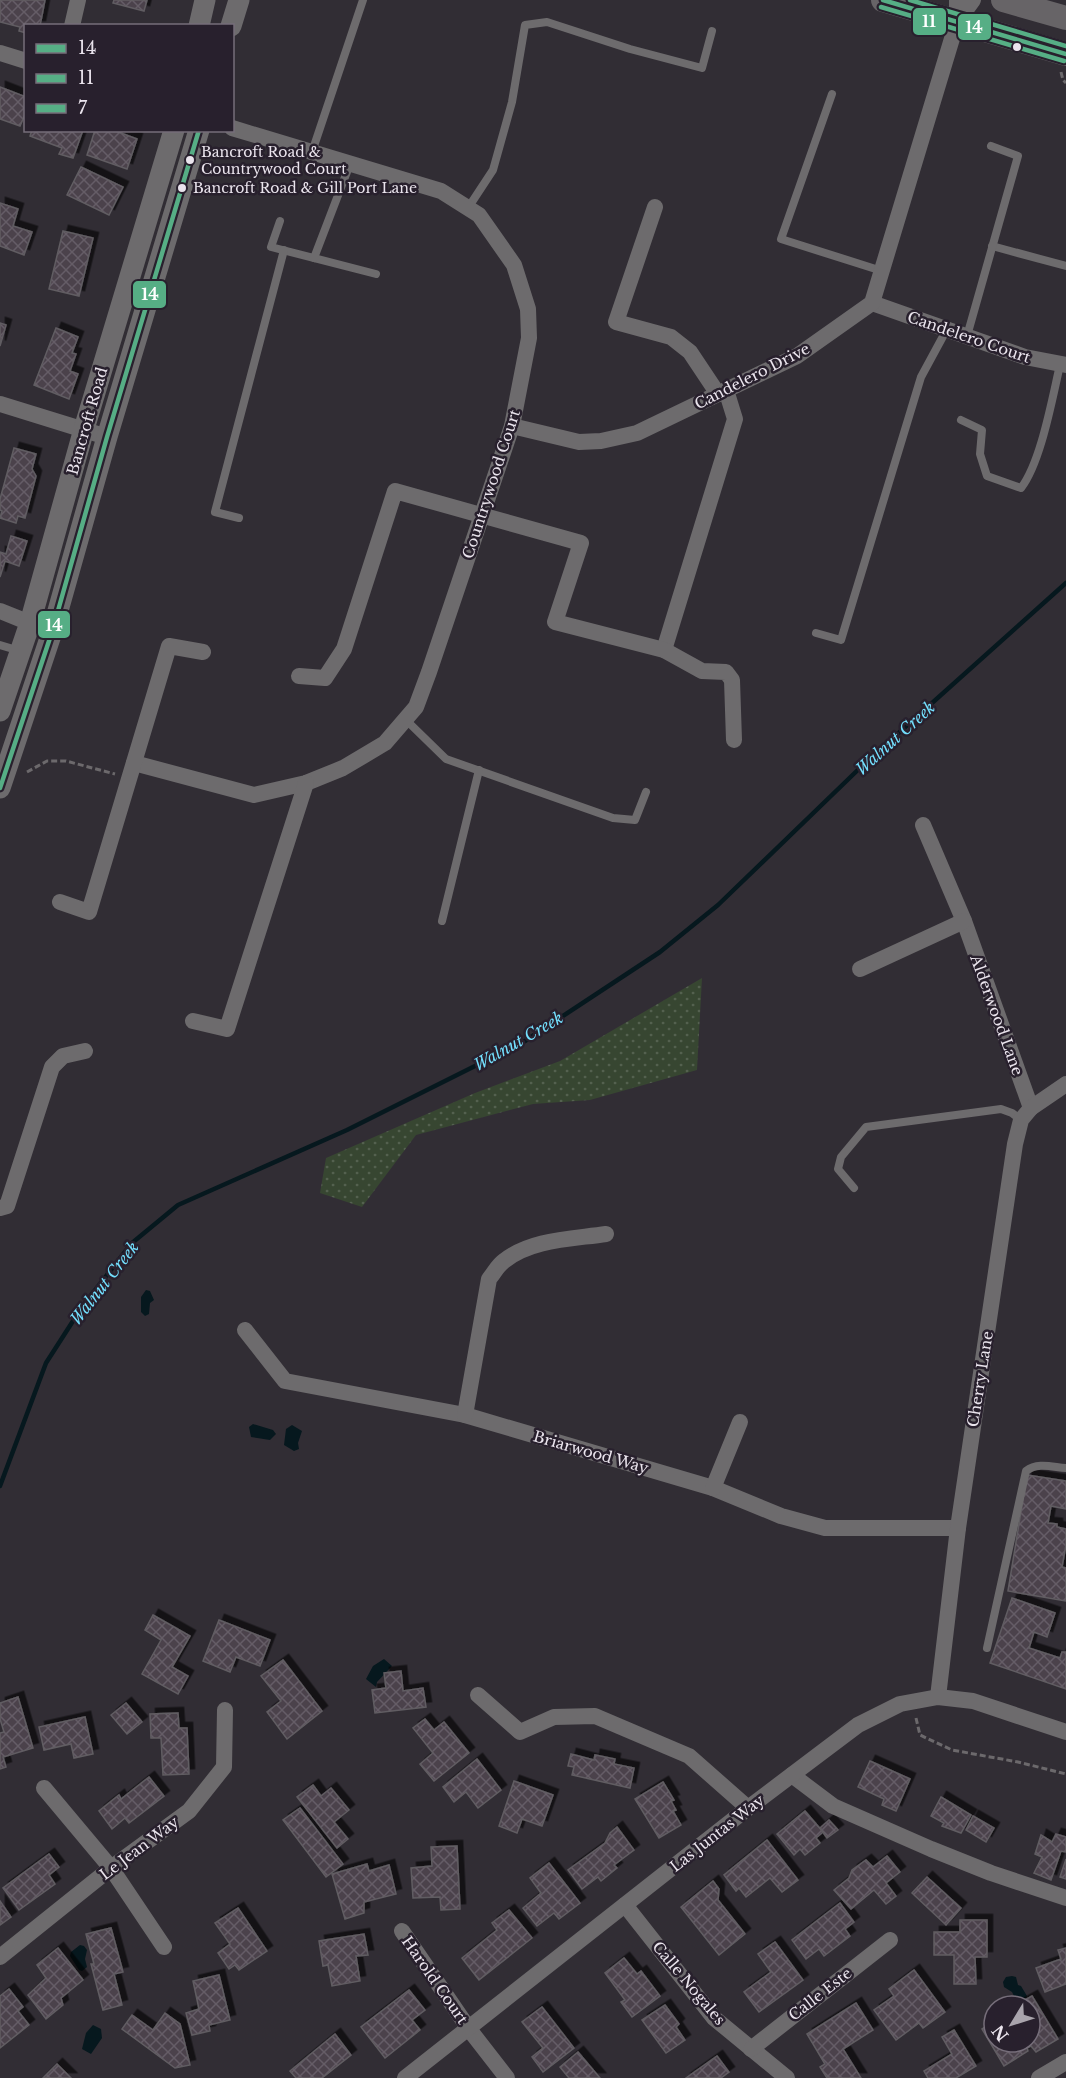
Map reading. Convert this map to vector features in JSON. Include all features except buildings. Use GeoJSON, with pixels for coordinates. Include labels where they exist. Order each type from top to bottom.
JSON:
{"type":"FeatureCollection","features":[{"type":"Feature","properties":{"kind":"main road"},"geometry":{"type":"LineString","coordinates":[[883,0],[957,11],[1066,54]]}},
{"type":"Feature","properties":{"kind":"main road"},"geometry":{"type":"LineString","coordinates":[[1003,0],[1066,18]]}},
{"type":"Feature","properties":{"kind":"street"},"geometry":{"type":"LineString","coordinates":[[72,24],[78,0]]}},
{"type":"Feature","properties":{"kind":"street"},"geometry":{"type":"LineString","coordinates":[[199,24],[205,0]]}},
{"type":"Feature","properties":{"kind":"street"},"geometry":{"type":"LineString","coordinates":[[232,24],[238,0]]}},
{"type":"Feature","properties":{"kind":"street"},"geometry":{"type":"LineString","coordinates":[[872,303],[957,11],[973,0]]}},
{"type":"Feature","properties":{"kind":"street"},"geometry":{"type":"LineString","coordinates":[[0,53],[24,60]]}},
{"type":"Feature","properties":{"kind":"street","name":"Countrywood Court"},"geometry":{"type":"LineString","coordinates":[[134,763],[254,795],[306,783],[343,768],[385,743],[416,707],[429,672],[512,426],[529,338],[528,309],[514,265],[479,215],[441,191],[234,129]]}},
{"type":"Feature","properties":{"kind":"street","name":"Bancroft Road"},"geometry":{"type":"LineString","coordinates":[[0,711],[10,648],[30,622],[84,429],[173,132]]}},
{"type":"Feature","properties":{"kind":"street","name":"Bancroft Road"},"geometry":{"type":"LineString","coordinates":[[0,788],[52,632],[107,437],[198,132]]}},
{"type":"Feature","properties":{"kind":"street"},"geometry":{"type":"LineString","coordinates":[[656,207],[616,322],[670,337],[690,352],[722,392],[735,419],[664,650]]}},
{"type":"Feature","properties":{"kind":"street","name":"Candelero Drive"},"geometry":{"type":"LineString","coordinates":[[512,426],[579,442],[601,441],[637,433],[797,356],[872,303]]}},
{"type":"Feature","properties":{"kind":"street","name":"Candelero Court"},"geometry":{"type":"LineString","coordinates":[[872,303],[1025,357],[1063,365]]}},
{"type":"Feature","properties":{"kind":"street"},"geometry":{"type":"LineString","coordinates":[[0,404],[107,437]]}},
{"type":"Feature","properties":{"kind":"street"},"geometry":{"type":"LineString","coordinates":[[299,676],[325,678],[344,649],[395,491],[581,543],[555,622],[664,650],[702,671],[726,672],[732,680],[734,740]]}},
{"type":"Feature","properties":{"kind":"street"},"geometry":{"type":"LineString","coordinates":[[0,611],[30,622]]}},
{"type":"Feature","properties":{"kind":"street"},"geometry":{"type":"LineString","coordinates":[[60,902],[89,912],[169,646],[203,652]]}},
{"type":"Feature","properties":{"kind":"street"},"geometry":{"type":"LineString","coordinates":[[193,1021],[227,1029],[306,783]]}},
{"type":"Feature","properties":{"kind":"street","name":"Alderwood Lane"},"geometry":{"type":"LineString","coordinates":[[923,825],[964,921],[1026,1114]]}},
{"type":"Feature","properties":{"kind":"street"},"geometry":{"type":"LineString","coordinates":[[860,969],[964,921]]}},
{"type":"Feature","properties":{"kind":"street"},"geometry":{"type":"LineString","coordinates":[[0,1208],[7,1206],[52,1067],[63,1056],[85,1051]]}},
{"type":"Feature","properties":{"kind":"street"},"geometry":{"type":"LineString","coordinates":[[1026,1114],[1066,1084]]}},
{"type":"Feature","properties":{"kind":"street","name":"Cherry Lane"},"geometry":{"type":"LineString","coordinates":[[938,1697],[958,1528],[1015,1144],[1026,1114]]}},
{"type":"Feature","properties":{"kind":"street"},"geometry":{"type":"LineString","coordinates":[[465,1415],[489,1279],[502,1262],[518,1251],[534,1246],[606,1234]]}},
{"type":"Feature","properties":{"kind":"street","name":"Briarwood Way"},"geometry":{"type":"LineString","coordinates":[[245,1329],[285,1381],[465,1415],[713,1488],[781,1516],[825,1528],[958,1528]]}},
{"type":"Feature","properties":{"kind":"street"},"geometry":{"type":"LineString","coordinates":[[713,1488],[740,1422]]}},
{"type":"Feature","properties":{"kind":"street"},"geometry":{"type":"LineString","coordinates":[[478,1695],[520,1732],[554,1717],[595,1716],[679,1751],[689,1756],[748,1808]]}},
{"type":"Feature","properties":{"kind":"street","name":"Las Juntas Way"},"geometry":{"type":"LineString","coordinates":[[405,2078],[748,1808],[858,1725],[900,1704],[938,1697],[973,1701],[1066,1732]]}},
{"type":"Feature","properties":{"kind":"street","name":"Le Jean Way"},"geometry":{"type":"LineString","coordinates":[[0,1957],[111,1868],[189,1811],[224,1767],[225,1710]]}},
{"type":"Feature","properties":{"kind":"street"},"geometry":{"type":"LineString","coordinates":[[792,1775],[833,1806],[991,1873],[1066,1898]]}},
{"type":"Feature","properties":{"kind":"street"},"geometry":{"type":"LineString","coordinates":[[44,1788],[111,1868],[164,1947]]}},
{"type":"Feature","properties":{"kind":"street","name":"Calle Nogales"},"geometry":{"type":"LineString","coordinates":[[625,1905],[714,2018],[788,2078]]}},
{"type":"Feature","properties":{"kind":"street","name":"Harold Court"},"geometry":{"type":"LineString","coordinates":[[402,1931],[469,2029],[507,2078]]}},
{"type":"Feature","properties":{"kind":"street","name":"Calle Este"},"geometry":{"type":"LineString","coordinates":[[751,2049],[890,1940]]}},
{"type":"Feature","properties":{"kind":"street"},"geometry":{"type":"LineString","coordinates":[[1039,2078],[1066,2062]]}},
{"type":"Feature","properties":{"kind":"lane"},"geometry":{"type":"LineString","coordinates":[[312,152],[363,0]]}},
{"type":"Feature","properties":{"kind":"lane"},"geometry":{"type":"LineString","coordinates":[[468,208],[494,170],[512,102],[525,25],[547,21],[630,49],[702,68],[712,31]]}},
{"type":"Feature","properties":{"kind":"lane"},"geometry":{"type":"LineString","coordinates":[[832,94],[782,239],[882,271]]}},
{"type":"Feature","properties":{"kind":"lane"},"geometry":{"type":"LineString","coordinates":[[967,336],[1018,156],[991,146]]}},
{"type":"Feature","properties":{"kind":"lane"},"geometry":{"type":"LineString","coordinates":[[314,258],[350,164]]}},
{"type":"Feature","properties":{"kind":"lane"},"geometry":{"type":"LineString","coordinates":[[280,220],[272,247],[376,274]]}},
{"type":"Feature","properties":{"kind":"lane"},"geometry":{"type":"LineString","coordinates":[[992,246],[1066,266]]}},
{"type":"Feature","properties":{"kind":"lane"},"geometry":{"type":"LineString","coordinates":[[239,518],[216,512],[284,250]]}},
{"type":"Feature","properties":{"kind":"lane"},"geometry":{"type":"LineString","coordinates":[[816,633],[841,640],[921,377],[946,329]]}},
{"type":"Feature","properties":{"kind":"lane"},"geometry":{"type":"LineString","coordinates":[[961,420],[982,430],[980,454],[987,476],[1021,488],[1029,477],[1063,365]]}},
{"type":"Feature","properties":{"kind":"lane"},"geometry":{"type":"LineString","coordinates":[[405,719],[446,759],[613,818],[635,820],[646,792]]}},
{"type":"Feature","properties":{"kind":"lane"},"geometry":{"type":"LineString","coordinates":[[442,921],[479,770]]}},
{"type":"Feature","properties":{"kind":"lane"},"geometry":{"type":"LineString","coordinates":[[854,1188],[838,1169],[841,1157],[866,1127],[1001,1109],[1026,1114]]}},
{"type":"Feature","properties":{"kind":"lane"},"geometry":{"type":"LineString","coordinates":[[987,1648],[1026,1471],[1031,1467],[1042,1465],[1066,1468]]}},
{"type":"Feature","properties":{"kind":"path"},"geometry":{"type":"LineString","coordinates":[[27,772],[47,760],[66,761],[118,775],[134,763]]}},
{"type":"Feature","properties":{"kind":"path"},"geometry":{"type":"LineString","coordinates":[[913,1702],[921,1735],[941,1745],[952,1750],[1018,1762],[1066,1774]]}},
{"type":"Feature","properties":{"kind":"green space"},"geometry":{"type":"Polygon","coordinates":[[[702,978],[697,1070],[590,1100],[533,1104],[416,1135],[362,1207],[320,1193],[326,1158],[475,1093],[560,1061],[702,978]]]}},
{"type":"Feature","properties":{"kind":"shaded area"},"geometry":{"type":"Polygon","coordinates":[[[146,1290],[150,1291],[154,1300],[150,1303],[149,1314],[145,1316],[141,1312],[141,1297],[146,1290]]]}},
{"type":"Feature","properties":{"kind":"shaded area"},"geometry":{"type":"Polygon","coordinates":[[[253,1424],[273,1430],[276,1434],[270,1440],[251,1437],[249,1427],[253,1424]]]}},
{"type":"Feature","properties":{"kind":"shaded area"},"geometry":{"type":"Polygon","coordinates":[[[292,1425],[302,1431],[298,1443],[299,1449],[294,1451],[284,1445],[286,1429],[292,1425]]]}},
{"type":"Feature","properties":{"kind":"shaded area"},"geometry":{"type":"Polygon","coordinates":[[[384,1659],[392,1666],[377,1682],[376,1687],[366,1679],[373,1666],[384,1659]]]}},
{"type":"Feature","properties":{"kind":"shaded area"},"geometry":{"type":"Polygon","coordinates":[[[80,1945],[87,1950],[85,1959],[87,1967],[82,1971],[70,1956],[71,1952],[80,1945]]]}},
{"type":"Feature","properties":{"kind":"shaded area"},"geometry":{"type":"Polygon","coordinates":[[[1006,1977],[1016,1977],[1018,1985],[1026,1994],[1013,1994],[1004,1987],[1003,1982],[1006,1977]]]}},
{"type":"Feature","properties":{"kind":"shaded area"},"geometry":{"type":"Polygon","coordinates":[[[93,2025],[101,2029],[102,2038],[91,2054],[82,2049],[86,2033],[93,2025]]]}},
{"type":"Feature","properties":{"kind":"waterway","name":"Walnut Creek"},"geometry":{"type":"LineString","coordinates":[[0,1486],[46,1363],[82,1307],[132,1243],[178,1205],[347,1130],[525,1041],[660,952],[718,905],[864,764],[1066,583]]}},
{"type":"Feature","properties":{"kind":"transit line","name":"14"},"geometry":{"type":"LineString","coordinates":[[883,0],[1066,54]]}},
{"type":"Feature","properties":{"kind":"transit line","name":"7"},"geometry":{"type":"LineString","coordinates":[[910,0],[1066,46]]}},
{"type":"Feature","properties":{"kind":"transit line","name":"11"},"geometry":{"type":"LineString","coordinates":[[881,7],[1064,61]]}},
{"type":"Feature","properties":{"kind":"transit line","name":"14"},"geometry":{"type":"LineString","coordinates":[[0,788],[52,632],[107,437],[198,132]]}},
{"type":"Feature","properties":{"kind":"place","name":"Bancroft Road & Countrywood Court"},"geometry":{"type":"Point","coordinates":[190,160]}},
{"type":"Feature","properties":{"kind":"place","name":"Bancroft Road & Gill Port Lane"},"geometry":{"type":"Point","coordinates":[182,188]}}]}
